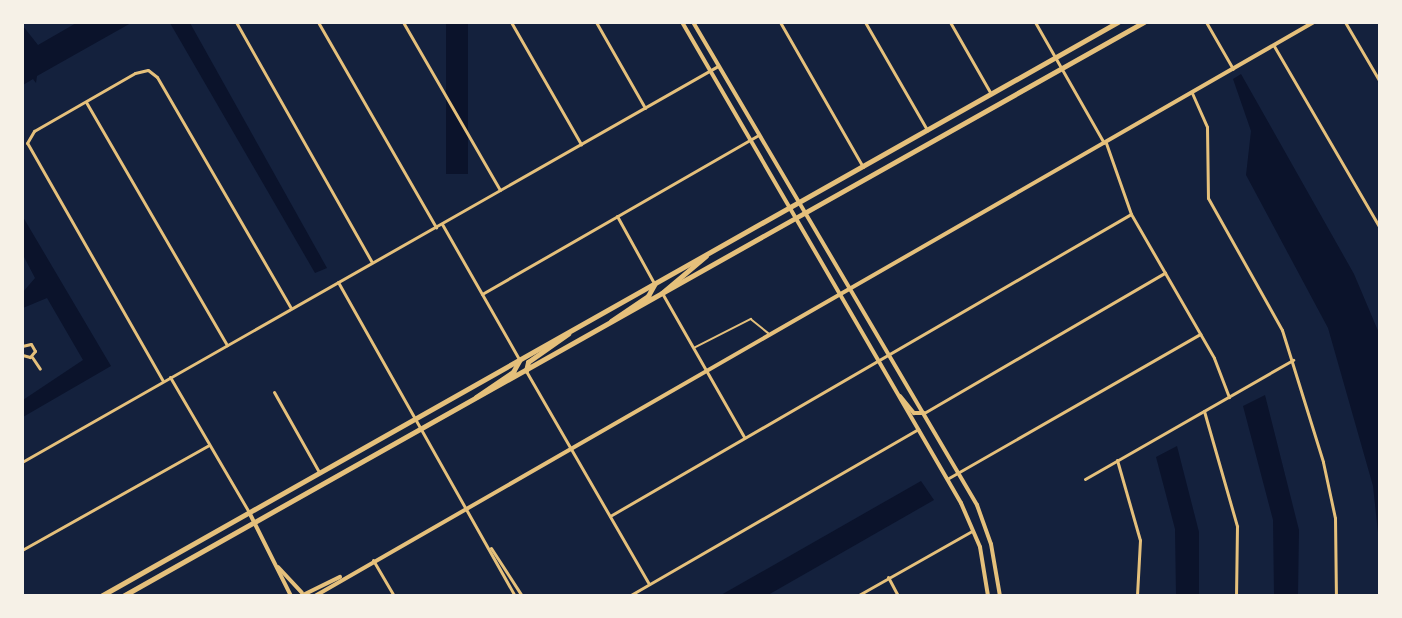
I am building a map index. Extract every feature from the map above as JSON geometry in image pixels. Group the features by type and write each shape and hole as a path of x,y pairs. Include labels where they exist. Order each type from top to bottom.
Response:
{"main road":[{"path":"101,596 1056,58 1109,25 1118,22"},
{"path":"123,596 1144,22"},
{"path":"662,293 708,254"},
{"path":"609,323 651,293 654,284"},
{"path":"526,370 528,362 570,332"},
{"path":"475,399 513,372 519,361"}],"street":[{"path":"236,22 372,262"},
{"path":"318,22 436,227"},
{"path":"403,22 500,190"},
{"path":"511,22 581,144"},
{"path":"596,22 645,108"},
{"path":"682,22 947,479 974,531 988,596"},
{"path":"693,22 958,473 988,534 1000,596"},
{"path":"780,22 863,167"},
{"path":"865,22 927,130"},
{"path":"950,22 991,94"},
{"path":"1035,22 1105,143 1131,214 1200,334 1229,397"},
{"path":"1206,22 1233,69"},
{"path":"315,596 373,560 705,368 850,289 1314,22"},
{"path":"1345,22 1380,82"},
{"path":"1274,46 1380,228"},
{"path":"22,462 718,66"},
{"path":"163,381 27,145 31,133 138,71 154,72 291,308"},
{"path":"1192,93 1208,134 1208,198 1279,323 1293,360 1331,496 1336,596"},
{"path":"86,102 227,345"},
{"path":"482,294 759,135"},
{"path":"610,516 1131,214"},
{"path":"617,216 654,284"},
{"path":"441,224 519,361"},
{"path":"899,396 914,413 924,413 1165,273"},
{"path":"338,282 491,548 522,596"},
{"path":"662,293 744,437"},
{"path":"947,479 1200,334"},
{"path":"23,343 34,347 32,357 40,369"},
{"path":"22,355 32,357"},
{"path":"1085,479 1293,360"},
{"path":"526,370 649,584"},
{"path":"170,377 249,512 293,596 304,594 344,577"},
{"path":"274,392 319,472"},
{"path":"1204,411 1237,526 1236,596"},
{"path":"629,596 918,429"},
{"path":"22,550 209,445"},
{"path":"1116,460 1141,550 1137,596"},
{"path":"856,596 974,531"},
{"path":"491,548 515,596"},
{"path":"373,560 394,596"},
{"path":"277,566 304,594"},
{"path":"888,577 898,596"}],"lane":[{"path":"693,348 751,320 768,333"}],"water":[{"path":"78,22 131,23 37,76 36,83 33,79 23,85 23,26 38,45"},
{"path":"170,23 190,23 327,268 315,273"},
{"path":"446,23 468,23 468,174 446,174"},
{"path":"1241,74 1354,274 1379,333 1379,542 1373,486 1328,328 1246,175 1251,131 1233,79"},
{"path":"23,217 111,366 23,417 23,400 83,360 47,298 23,308 23,292 35,278 23,255"},
{"path":"1265,395 1299,530 1298,595 1274,595 1273,520 1243,406"},
{"path":"1177,446 1199,532 1199,595 1176,595 1175,529 1156,457"},
{"path":"921,481 934,500 768,595 721,595"}]}
